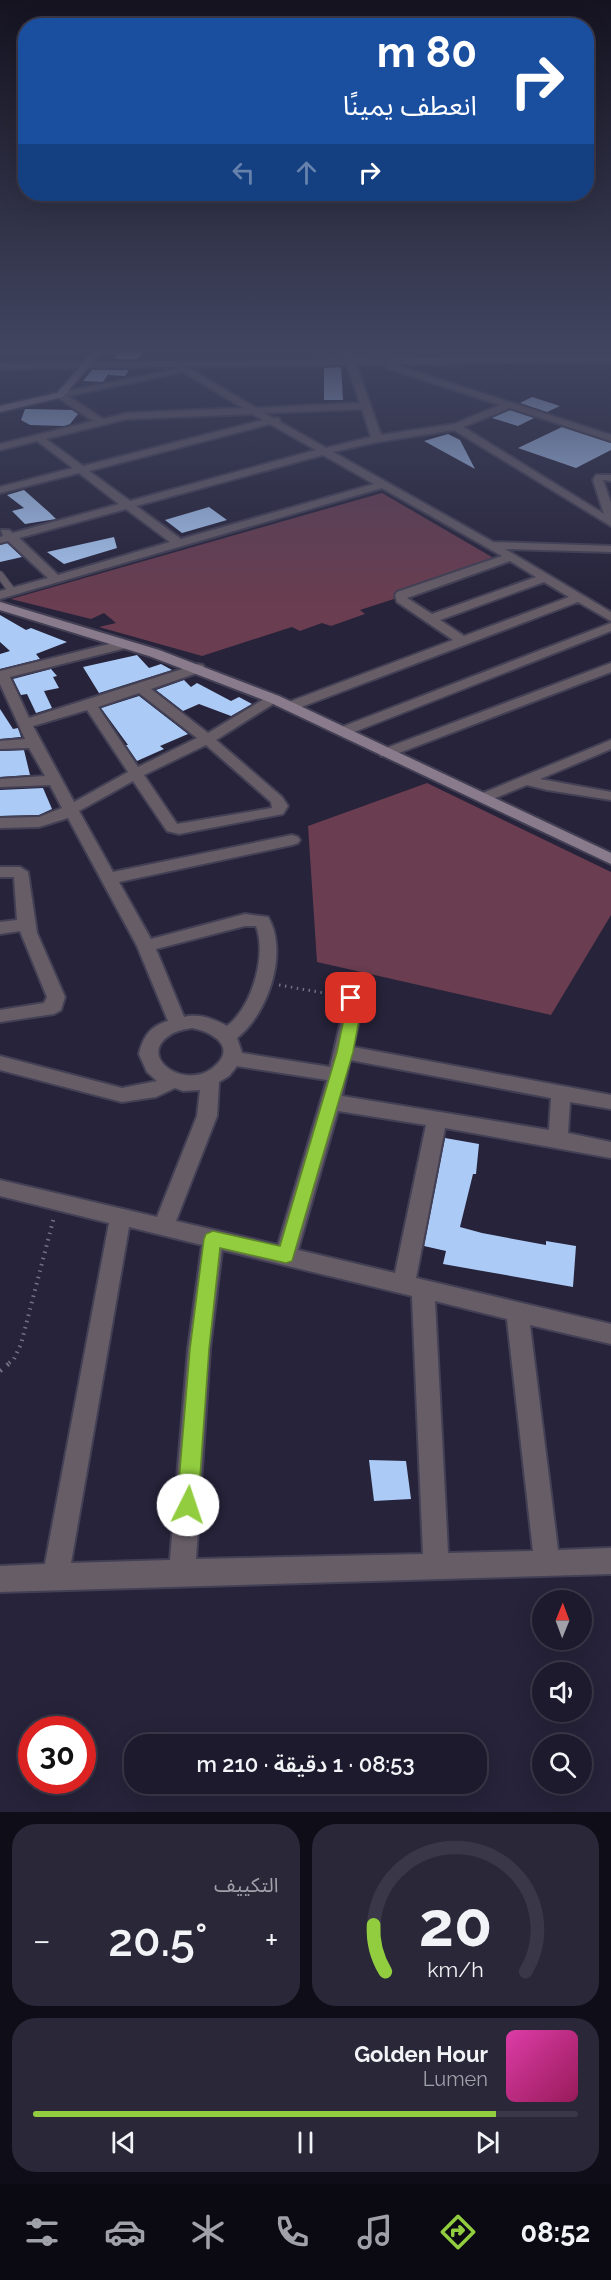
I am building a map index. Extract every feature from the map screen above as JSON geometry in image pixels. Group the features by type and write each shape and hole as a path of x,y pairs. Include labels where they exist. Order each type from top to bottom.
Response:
{"main road":[{"path":"0,606 198,668 291,706 611,859"}],"street":[{"path":"0,447 45,437"},
{"path":"0,490 211,437"},
{"path":"299,437 611,617"},
{"path":"5,539 325,451 393,437"},
{"path":"472,437 609,520"},
{"path":"39,438 178,543"},
{"path":"609,520 598,480 600,477 611,478"},
{"path":"0,595 382,485"},
{"path":"0,528 5,539 55,578"},
{"path":"490,545 611,549"},
{"path":"465,642 401,599 401,595 511,557"},
{"path":"430,618 544,578"},
{"path":"291,706 578,598"},
{"path":"344,731 611,627"},
{"path":"125,644 1,674 34,743 146,946 178,1023"},
{"path":"386,753 611,667"},
{"path":"25,724 90,705 198,668"},
{"path":"90,705 172,828 179,829 278,811 280,806 277,800 207,739 142,688"},
{"path":"0,823 39,822 58,817 137,773 207,739 274,699"},
{"path":"0,745 34,743"},
{"path":"483,798 611,744"},
{"path":"0,783 55,780"},
{"path":"528,780 547,786 611,796"},
{"path":"107,879 292,840"},
{"path":"0,872 20,872 26,925 35,952 56,997 55,1005 48,1010 0,1016"},
{"path":"146,946 245,920 262,921 266,929 268,948 264,982 241,1024 227,1036"},
{"path":"0,928 26,925"},
{"path":"286,1255 345,1052 354,1004 351,998"},
{"path":"178,1023 206,1023 218,1028 227,1036 232,1050 231,1058 219,1073 210,1078 185,1083 173,1081 154,1070 149,1061 148,1052 157,1034 178,1023"},
{"path":"345,1052 611,1102"},
{"path":"231,1058 338,1075"},
{"path":"0,1063 122,1095 156,1090 173,1081"},
{"path":"164,1228 207,1116 210,1078"},
{"path":"558,1139 561,1094"},
{"path":"331,1102 558,1139 611,1150"},
{"path":"436,1567 414,1285 437,1120"},
{"path":"0,1188 414,1285 611,1334"},
{"path":"56,1576 120,1217"},
{"path":"182,1573 199,1349 213,1239"},
{"path":"517,1311 547,1564"},
{"path":"0,1579 611,1561"}],"lane":[{"path":"0,575 12,591"}],"path":[{"path":"264,982 351,998"},
{"path":"0,1371 14,1359 21,1344 57,1202"}],"shaded area":[{"path":"382,493 497,560 396,592 400,597 360,610 365,614 331,626 322,623 300,631 292,627 202,656 99,627 116,623 104,613 91,619 11,599"},
{"path":"427,783 611,872 611,915 551,1015 317,962 308,826"}],"building":[{"path":"439,437 453,437 460,440 475,469 424,441"},
{"path":"542,437 591,437 611,443 611,450 576,468 518,448"},
{"path":"24,490 56,519 25,524 12,511 24,508 7,495"},
{"path":"209,507 227,520 182,533 165,520"},
{"path":"114,537 117,548 64,564 47,552"},
{"path":"7,543 22,557 0,562 0,545"},
{"path":"0,615 26,630 31,628 67,642 36,654 40,659 0,669 0,654 10,651 0,642"},
{"path":"137,655 149,668 161,664 172,670 99,693 83,667"},
{"path":"51,669 57,676 53,677 59,688 44,691 52,708 36,713 27,694 21,695 13,679"},
{"path":"184,680 191,687 197,683 231,701 239,697 252,704 231,716 199,704 183,711 156,690"},
{"path":"139,696 188,734 160,746 164,749 137,761 101,708"},
{"path":"0,709 13,729 18,728 21,737 0,739"},
{"path":"24,750 30,775 0,777 0,751"},
{"path":"43,788 52,809 39,815 0,816 0,790"},
{"path":"445,1138 479,1144 476,1174 473,1174 460,1227 546,1245 546,1241 576,1246 573,1287 443,1264 446,1251 424,1246"},
{"path":"369,1460 406,1461 411,1499 374,1501"}],"route":[{"path":"188,1505 199,1349 213,1239 286,1255 345,1052 354,1004 351,998"}]}
